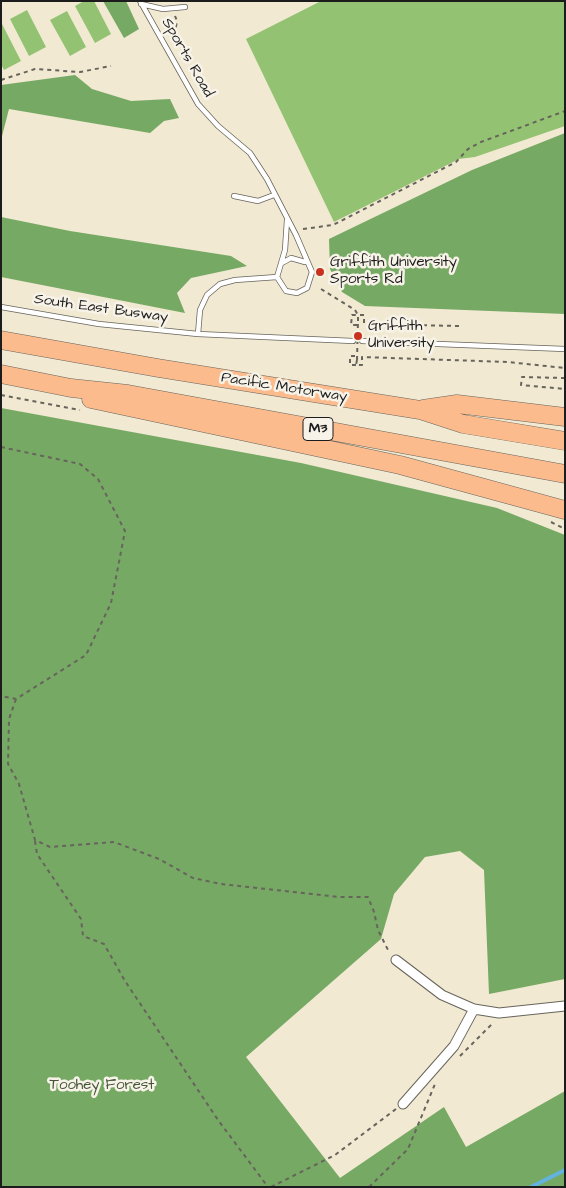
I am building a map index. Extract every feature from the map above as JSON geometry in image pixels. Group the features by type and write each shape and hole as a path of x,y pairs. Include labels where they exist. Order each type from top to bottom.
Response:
{"highway":[{"name":"Pacific Motorway","path":"1,340 158,368 420,410 463,424 565,441"},
{"name":"M3","path":"1,374 71,388 128,394 565,474"},
{"path":"71,388 93,401 400,465 565,510"},
{"path":"420,410 457,404 565,417"}],"street":[{"path":"396,960 442,995 474,1009 499,1013 565,1006"},
{"path":"403,1104 454,1046 474,1009"}],"lane":[{"path":"141,2 163,9 185,6"},
{"name":"Sports Road","path":"141,2 198,104 218,126 250,153 267,179 310,267 312,278 302,291 291,293 278,283 277,277"},
{"path":"234,196 258,201 274,195"},
{"path":"198,334 200,310 207,295 220,284 235,280 277,277 282,263 287,220"},
{"path":"282,263 297,258 306,262"},
{"name":"South East Busway","path":"1,307 99,324 198,334 353,341"},
{"path":"362,341 565,349"}],"path":[{"path":"173,43 177,21"},
{"path":"1,80 35,69 80,72 111,66"},
{"path":"303,229 333,225 456,162 468,149 481,142 565,111"},
{"path":"321,289 355,310 358,315 356,365"},
{"path":"357,325 352,325 352,315 364,315 364,324 459,326"},
{"path":"357,356 350,356 350,365 362,365 362,357 508,362 565,368"},
{"path":"565,378 522,377 521,385 565,389"},
{"path":"1,447 80,464 98,479 126,531 111,603 86,655 16,699 9,719 8,764 19,784 35,840 37,854 81,919 83,936 104,944 125,981 218,1120 270,1187 335,1155 403,1104"},
{"path":"1,696 16,699"},
{"path":"35,840 50,847 114,842 159,859 193,878 221,884 339,897 368,897 378,930 386,947 396,960"},
{"path":"456,1059 494,1021 499,1013"},
{"path":"369,1187 408,1148 436,1081"}],"green space":[{"path":"84,1 94,1 111,34 95,43 75,6"},
{"path":"103,1 126,1 139,29 124,38"},
{"path":"321,1 565,1 565,126 475,157 459,159 334,222 246,39"},
{"path":"27,10 46,47 29,56 10,19"},
{"path":"67,11 86,47 70,56 50,20"},
{"path":"2,24 21,61 4,70 1,64"},
{"path":"75,75 92,89 131,101 170,99 179,118 164,121 150,133 9,109 1,140 1,85"},
{"path":"565,133 565,314 365,306 342,292 330,269 329,239 472,170"},
{"path":"1,217 70,231 231,256 247,266 191,278 177,293 185,313 1,277"},
{"name":"Toohey Forest","path":"1,408 301,463 497,508 565,535 565,979 489,994 484,870 460,851 425,857 394,894 381,939 246,1057 340,1178 444,1107 466,1147 565,1091 565,1187 1,1187"}],"waterway":[{"path":"531,1187 565,1170"}],"place":[{"name":"Griffith University Sports Rd","path":"320,272"},
{"name":"Griffith University","path":"358,336"}]}
